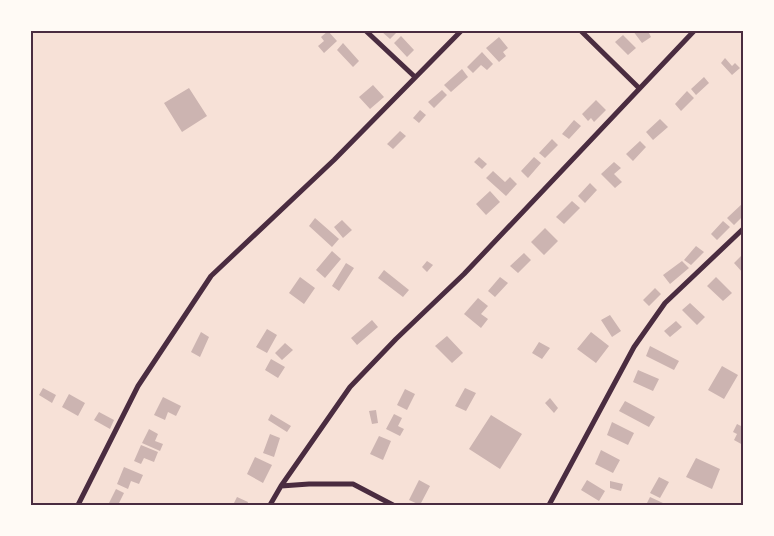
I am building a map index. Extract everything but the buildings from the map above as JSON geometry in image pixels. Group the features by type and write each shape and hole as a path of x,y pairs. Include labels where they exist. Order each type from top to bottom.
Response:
{"street":[{"path":"366,31 415,76"},
{"path":"78,505 138,386 211,276 334,160 461,31"},
{"path":"581,31 638,88"},
{"path":"270,505 280,486 350,387 396,339 464,274 694,31"},
{"path":"549,505 634,347 665,303 743,229"},
{"path":"280,486 353,484 392,505"}]}
